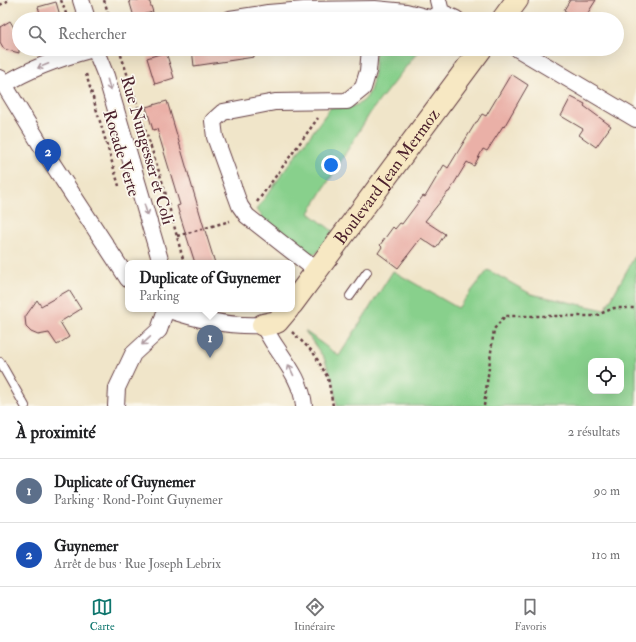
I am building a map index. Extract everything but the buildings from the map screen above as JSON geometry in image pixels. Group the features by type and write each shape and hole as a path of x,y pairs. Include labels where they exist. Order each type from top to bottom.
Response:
{"street":[{"path":"81,0 85,12"},
{"path":"509,12 518,0"},
{"path":"280,12 304,10 339,12"},
{"path":"73,56 2,82 50,160 125,274"},
{"name":"Rue Nungesser et Coli","path":"93,56 105,72 160,260"},
{"path":"317,271 247,216 240,206 215,137 213,121 223,112 275,102 347,101 363,88 368,71 369,56"},
{"name":"Boulevard Jean Mermoz","path":"295,297 317,271 476,56"},
{"path":"530,56 636,119"},
{"path":"116,406 117,388 133,354 159,330 165,312"},
{"path":"175,312 218,324 242,326 281,314 275,346 289,364 303,395 304,406"}],"lane":[{"path":"350,296 367,272"},
{"path":"0,362 25,406"}],"path":[{"path":"0,5 9,0"},
{"path":"61,0 65,12"},
{"path":"104,0 108,12"},
{"name":"Rocade Verte","path":"90,56 120,188"},
{"name":"Rocade Verte","path":"121,56 163,184 183,260"},
{"path":"177,236 247,216 330,102"},
{"path":"484,406 494,329 505,316 595,316 614,308 636,308"},
{"path":"281,314 313,352 328,378 334,406"}],"green space":[{"path":"375,56 414,56 372,110 309,213 334,232 317,253 309,254 260,219 262,215 256,210 331,107 357,105 364,100 369,93 374,73"},
{"path":"636,254 636,406 337,406 334,383 324,358 305,331 339,356 393,271 458,308 488,270 531,294 605,310"}],"place":[{"name":"Guynemer","path":"48,172"},
{"name":"Duplicate of Guynemer","path":"210,358"}]}
